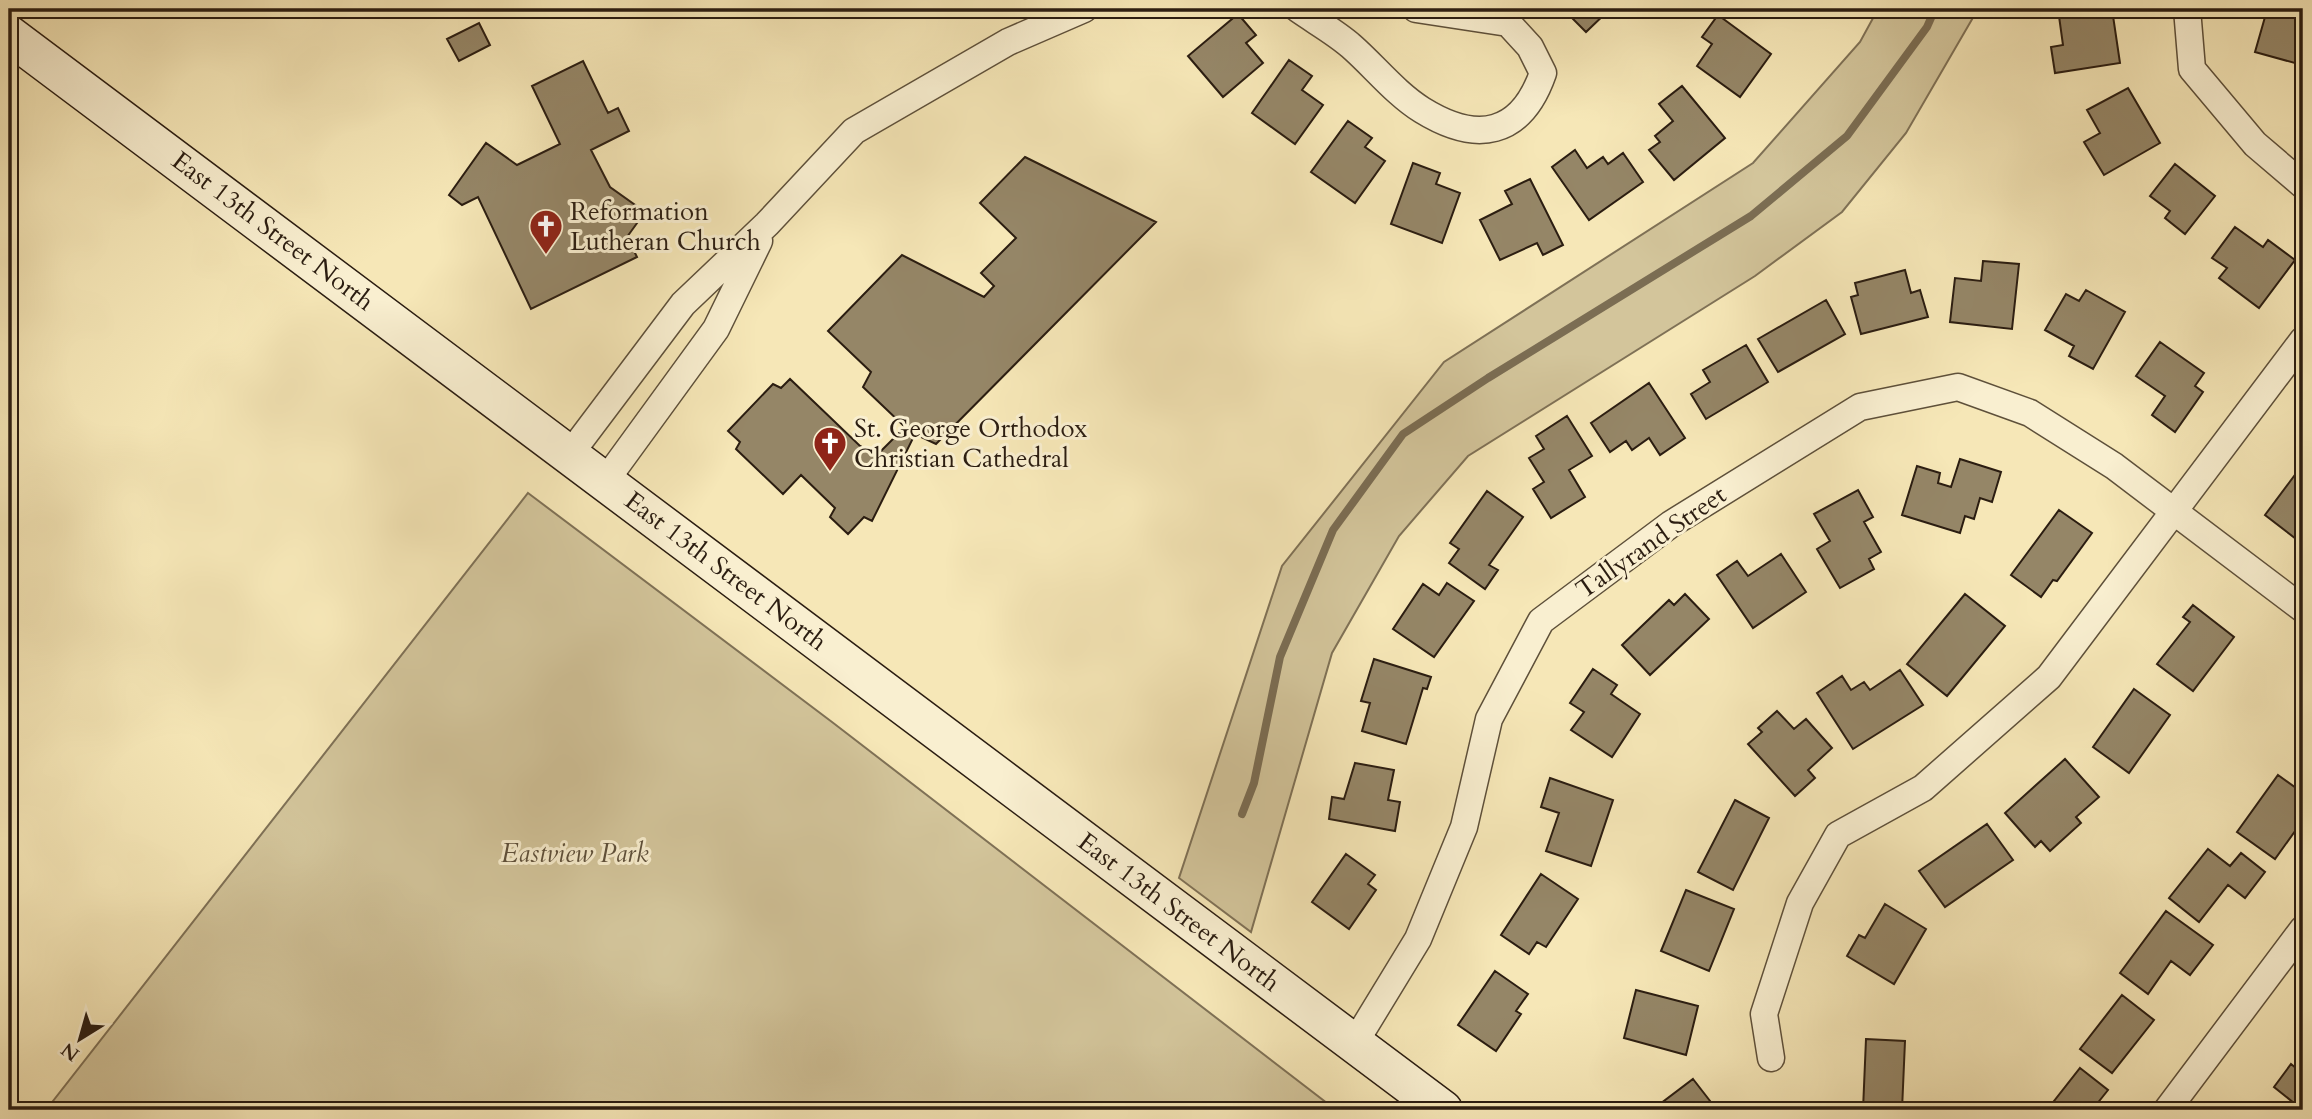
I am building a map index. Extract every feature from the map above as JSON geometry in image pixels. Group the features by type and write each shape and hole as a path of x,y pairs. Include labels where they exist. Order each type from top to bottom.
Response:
{"main road":[{"name":"East 13th Street North","path":"9,35 1443,1110"}],"street":[{"path":"570,454 683,304 767,224 854,131 1008,42 1084,9"},
{"path":"1298,9 1348,43 1421,110 1457,128 1490,132 1520,116 1535,97 1543,72 1530,47 1508,23 1416,9"},
{"path":"2187,9 2192,69 2255,144 2303,185"},
{"path":"606,480 716,328 767,224"},
{"path":"1771,1058 1764,1014 1800,903 1838,835 1923,788 2049,677 2303,340"},
{"name":"Tallyrand Street","path":"1354,1044 1418,939 1464,827 1489,719 1541,621 1671,523 1860,407 1958,387 2030,413 2114,466 2303,609"},
{"path":"2167,1110 2303,929"}],"green space":[{"path":"1878,9 1978,9 1906,133 1842,212 1755,276 1468,456 1399,536 1332,653 1251,932 1179,878 1282,566 1444,362 1753,163 1860,42"},
{"name":"Eastview Park","path":"528,493 832,722 1336,1110 46,1110"}],"building":[{"path":"1610,9 1586,32 1565,11"},
{"path":"2058,9 2112,9 2120,63 2055,73 2051,47 2063,45"},
{"path":"2262,9 2303,9 2302,65 2255,52 2267,10"},
{"path":"1238,14 1256,35 1246,43 1263,63 1223,97 1188,56"},
{"path":"1718,15 1771,54 1740,97 1697,66 1712,44 1702,37"},
{"path":"479,23 490,45 459,61 447,39"},
{"path":"1289,60 1312,76 1302,90 1323,105 1295,144 1252,113"},
{"path":"583,61 608,113 618,108 629,131 591,150 610,187 645,212 627,237 637,257 531,309 478,197 462,205 449,195 486,143 517,165 560,144 532,86"},
{"path":"1682,86 1725,138 1674,180 1649,150 1660,142 1655,136 1673,121 1659,104"},
{"path":"2128,88 2160,143 2104,175 2084,142 2100,133 2087,110"},
{"path":"1348,121 1372,138 1365,147 1385,161 1355,203 1311,172"},
{"path":"1575,150 1587,168 1603,157 1608,164 1623,153 1643,182 1589,220 1552,167"},
{"path":"1025,157 1156,222 936,444 915,434 872,521 864,517 848,534 830,517 835,508 801,475 783,494 736,449 740,442 728,431 773,384 781,388 790,379 860,446 877,455 905,427 863,387 871,372 828,331 902,255 984,297 994,286 981,273 1016,238 980,203"},
{"path":"1413,163 1440,173 1436,184 1460,193 1442,243 1391,224"},
{"path":"2175,164 2215,196 2185,234 2165,218 2170,211 2150,196"},
{"path":"1530,179 1563,245 1543,255 1537,243 1500,260 1480,220 1512,204 1505,191"},
{"path":"2235,227 2263,247 2268,240 2295,260 2259,308 2219,278 2227,268 2212,258"},
{"path":"1983,261 2019,264 2012,329 1950,322 1955,278 1981,281"},
{"path":"1905,270 1911,293 1920,290 1928,317 1861,334 1851,297 1858,295 1855,283"},
{"path":"2086,290 2125,312 2093,369 2069,356 2074,346 2045,330 2066,294 2079,301"},
{"path":"1826,300 1845,334 1778,372 1758,339"},
{"path":"2160,342 2204,373 2195,386 2203,392 2175,432 2152,415 2165,396 2136,376"},
{"path":"1746,345 1768,382 1706,419 1691,394 1710,382 1703,370"},
{"path":"1649,383 1685,438 1660,455 1649,438 1632,450 1626,441 1610,452 1591,423"},
{"path":"1567,416 1592,456 1569,470 1585,497 1551,518 1533,489 1544,482 1529,458 1544,449 1536,436"},
{"path":"1960,459 2001,472 1992,502 1980,498 1974,519 1965,516 1960,533 1902,515 1917,466 1940,473 1938,483 1951,487"},
{"path":"2303,464 2303,538 2300,542 2265,515"},
{"path":"1858,490 1873,517 1864,522 1881,552 1869,559 1874,569 1840,588 1817,549 1830,541 1814,514"},
{"path":"1487,491 1523,517 1489,565 1498,570 1485,589 1449,563 1459,549 1450,543"},
{"path":"2059,510 2092,533 2057,581 2053,580 2041,597 2011,575"},
{"path":"1781,554 1806,592 1753,628 1717,575 1737,561 1748,576"},
{"path":"1447,583 1474,601 1434,657 1393,629 1423,584 1439,595"},
{"path":"1685,594 1709,619 1650,675 1622,645 1669,600 1674,605"},
{"path":"1965,594 2005,626 1947,696 1907,664"},
{"path":"2193,605 2234,637 2193,691 2157,664 2190,622 2183,617"},
{"path":"1374,659 1431,677 1427,689 1423,688 1406,744 1362,731 1370,703 1361,701"},
{"path":"1593,669 1617,685 1611,694 1640,714 1612,757 1571,730 1584,712 1570,703"},
{"path":"1900,670 1923,705 1853,749 1817,693 1842,676 1851,690 1864,682 1870,690"},
{"path":"2134,689 2170,715 2129,773 2093,747"},
{"path":"1777,711 1794,729 1806,719 1832,748 1808,770 1815,778 1795,796 1748,744 1762,732 1758,728"},
{"path":"2065,759 2099,797 2076,817 2081,823 2050,851 2041,841 2035,847 2005,813"},
{"path":"1355,763 1394,770 1388,800 1400,802 1395,831 1329,819 1332,797 1344,799"},
{"path":"2278,775 2303,793 2303,820 2275,859 2237,832"},
{"path":"1550,778 1613,800 1591,866 1546,851 1559,813 1541,807"},
{"path":"1735,800 1769,818 1733,890 1698,872"},
{"path":"1987,824 2013,860 1945,907 1919,871"},
{"path":"2208,849 2230,866 2241,853 2265,872 2245,898 2228,885 2199,922 2169,898"},
{"path":"1346,854 1375,875 1368,884 1376,890 1349,929 1312,902"},
{"path":"1541,874 1578,899 1546,947 1537,942 1529,954 1501,935"},
{"path":"1686,890 1734,909 1709,971 1661,951"},
{"path":"1885,904 1926,929 1894,984 1847,956 1859,935 1865,938"},
{"path":"2166,911 2213,945 2190,975 2171,961 2148,994 2120,973"},
{"path":"1495,971 1528,994 1516,1011 1521,1014 1496,1051 1458,1025"},
{"path":"1636,990 1698,1006 1686,1055 1624,1038"},
{"path":"2122,995 2154,1020 2112,1073 2080,1049"},
{"path":"1866,1039 1905,1041 1902,1110 1863,1110"},
{"path":"2291,1064 2303,1074 2303,1102 2299,1107 2274,1087"},
{"path":"2080,1068 2108,1090 2092,1110 2047,1110"},
{"path":"1693,1079 1717,1110 1665,1110 1660,1104"}],"waterway":[{"path":"1242,814 1254,783 1280,657 1333,530 1403,434 1488,378 1751,216 1847,136 1927,27 1935,9"}],"place":[{"name":"Reformation Lutheran Church","path":"546,256"},
{"name":"St. George Orthodox Christian Cathedral","path":"830,473"}]}
